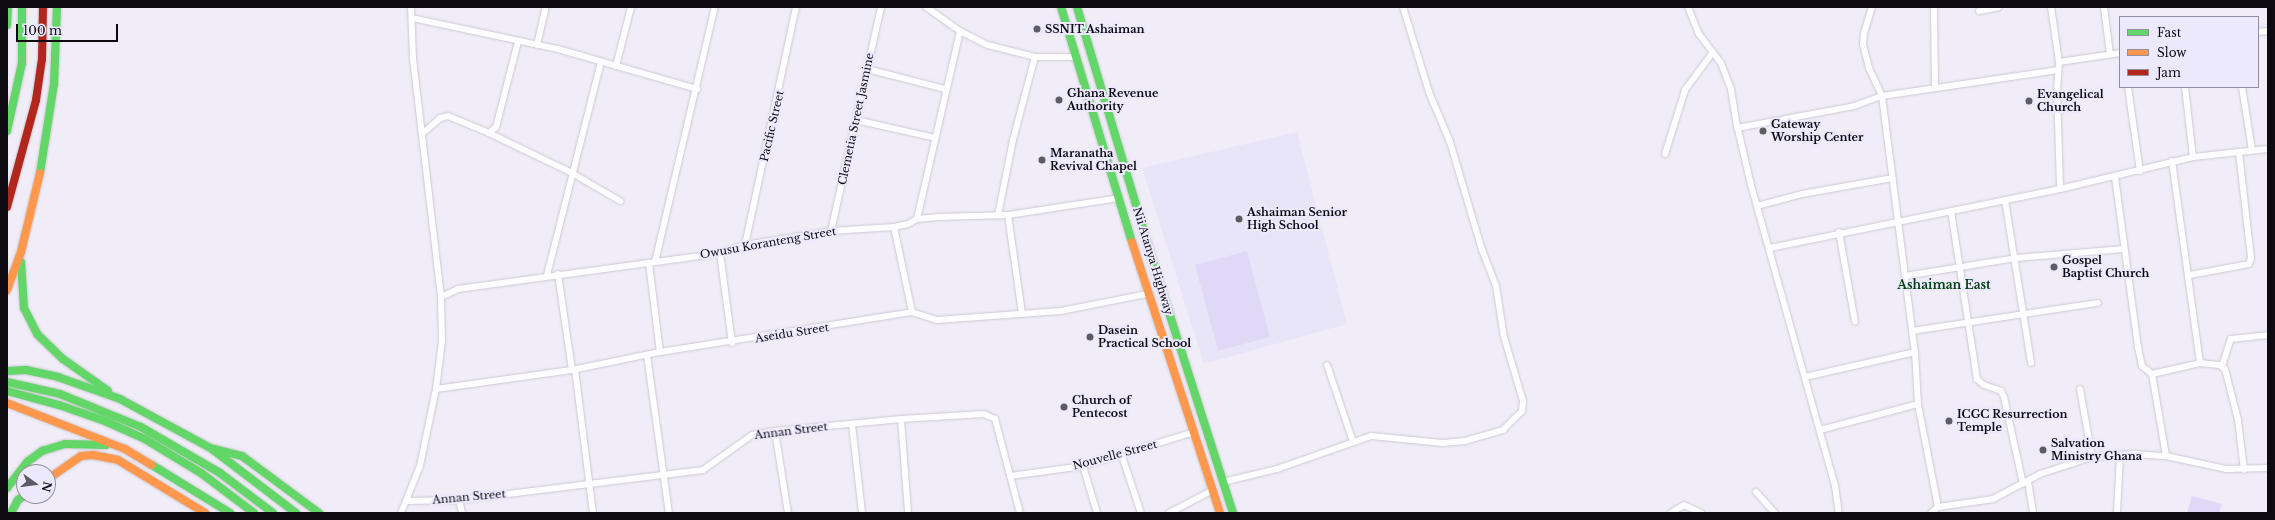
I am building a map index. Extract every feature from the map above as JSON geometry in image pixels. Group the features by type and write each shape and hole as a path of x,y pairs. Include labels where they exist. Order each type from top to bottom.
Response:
{"main road":[{"path":"7,25 8,7"},
{"path":"7,131 22,63 22,7"},
{"path":"7,207 36,100 42,59 43,7"},
{"path":"7,290 21,252 40,171 54,84 57,7"},
{"path":"1061,7 1124,212 1147,294 1220,513"},
{"name":"Nii Atanya Highway","path":"1077,7 1138,209 1233,513"},
{"path":"1124,212 1138,209"},
{"path":"21,252 20,284 24,308 36,334 63,360 120,399 212,449 296,513"},
{"path":"7,371 26,370 58,377 120,399"},
{"path":"7,382 60,394 116,415 176,445 220,473 273,513"},
{"path":"7,391 59,405 105,421 145,439 201,473 254,513"},
{"path":"7,403 125,449 230,513"},
{"path":"7,488 27,462 42,451 81,442 125,449"},
{"path":"212,449 242,456 319,513"},
{"path":"56,473 81,456 93,454 118,460 160,484 205,513"},
{"path":"11,513 16,504"}],"street":[{"path":"401,513 420,466 436,389 442,341 441,297 423,133 413,58 412,18 410,7"},
{"path":"537,45 546,7"},
{"path":"616,66 630,7"},
{"path":"660,352 652,263 697,90 715,7"},
{"name":"Pacific Street","path":"745,245 796,7"},
{"name":"Clemetia Street Jasmine","path":"832,231 881,7"},
{"path":"926,7 960,31 988,45 1035,57 1076,57"},
{"path":"1223,482 1277,469 1352,442 1376,436 1443,443 1465,441 1503,430 1522,411 1523,401 1504,337 1496,286 1482,250 1450,142 1428,92 1403,7"},
{"path":"1688,7 1699,34 1721,63 1731,89 1737,128 1757,206 1770,248 1835,486 1839,513"},
{"path":"1872,7 1864,33 1864,44 1869,68 1882,96 1915,352 1918,404 1938,508"},
{"path":"1934,7 1935,88"},
{"path":"1979,11 1999,7"},
{"path":"2051,7 2059,62 2060,190"},
{"path":"2104,7 2110,54"},
{"path":"412,18 537,45 697,90"},
{"path":"917,219 945,89 960,31"},
{"path":"489,133 498,120 518,42"},
{"path":"1666,154 1685,90 1712,52"},
{"path":"2059,62 2119,53"},
{"path":"998,215 1013,140 1035,57"},
{"path":"547,275 601,62"},
{"path":"867,69 945,89"},
{"path":"1737,128 1854,106 1882,96 2058,70"},
{"path":"2128,88 2140,171"},
{"path":"2185,88 2193,157"},
{"path":"2242,88 2252,150"},
{"path":"423,133 440,118 448,116 489,133 572,173 620,201"},
{"path":"856,120 935,138"},
{"path":"1770,248 1839,232 1899,222 2060,190 2140,171 2172,161 2193,157 2268,149"},
{"path":"2190,275 2249,264 2251,258 2239,152"},
{"path":"2172,161 2190,275 2200,363"},
{"path":"2115,177 2138,347 2142,366 2152,374 2166,456"},
{"path":"1757,206 1802,194 1893,178"},
{"name":"Owusu Koranteng Street","path":"441,297 458,289 547,275 652,263 720,253 745,245 832,231 894,226 908,224 917,219 964,215 1008,214 1119,198"},
{"path":"2005,200 2016,258 2031,362"},
{"path":"1951,211 1977,378 1984,385 2001,391 2004,396 2033,513"},
{"path":"1008,214 1022,314"},
{"path":"894,226 912,312"},
{"path":"1839,232 1855,322"},
{"path":"1905,276 1959,266 2016,258 2124,249"},
{"path":"720,253 732,342"},
{"path":"558,274 593,513"},
{"name":"Aseidu Street","path":"436,389 573,370 660,352 732,342 912,312 937,320 1022,314 1061,311 1147,294"},
{"path":"1912,331 1968,321 2098,303"},
{"path":"2244,470 2238,420 2229,378 2222,366 2231,339 2268,335"},
{"path":"1805,377 1915,352"},
{"path":"647,355 669,513"},
{"path":"2152,374 2200,363 2222,366"},
{"path":"1327,365 1352,442"},
{"path":"2080,389 2092,457"},
{"path":"1820,430 1918,404"},
{"name":"Annan Street","path":"406,501 459,500 589,483 664,476 702,470 752,435 775,431 901,419 984,414 992,416 1020,513"},
{"path":"901,419 908,513"},
{"path":"852,424 862,513"},
{"path":"775,431 788,513"},
{"name":"Nouvelle Street","path":"1010,476 1083,466 1122,456 1194,432"},
{"path":"1931,513 1938,508 1993,499 2053,469 2092,457 2120,455 2166,456 2244,470 2268,468"},
{"path":"2118,513 2120,455"},
{"path":"1122,456 1141,513"},
{"path":"1083,466 1097,513"},
{"path":"1169,513 1213,490"},
{"path":"1756,492 1775,513"},
{"path":"459,500 462,513"},
{"path":"1672,513 1684,505 1702,513"}],"shaded area":[{"name":"Ashaiman Senior High School","path":"1297,132 1347,324 1204,364 1142,168"},
{"path":"1247,251 1270,337 1218,351 1195,265"},
{"path":"2192,496 2222,504 2219,513 2187,513"}],"traffic: fast":[{"path":"7,25 8,7"},
{"path":"7,131 22,63 22,7"},
{"path":"40,173 54,84 57,7"},
{"path":"1061,7 1132,242"},
{"path":"1077,7 1158,278 1233,513"},
{"path":"21,262 24,308 37,334 63,359 108,391"},
{"path":"7,371 26,370 58,377 120,399 212,449 296,513"},
{"path":"7,382 60,394 141,427 220,473 273,513"},
{"path":"7,391 59,405 105,421 145,439 201,473 254,513"},
{"path":"7,488 27,462 42,451 65,444 106,445"},
{"path":"214,449 242,456 319,513"},
{"path":"152,465 230,513"},
{"path":"11,513 16,504"}],"traffic: slow":[{"path":"7,290 21,252 40,173"},
{"path":"1132,242 1220,513"},
{"path":"7,403 125,449 152,465"},
{"path":"56,473 81,456 93,455 118,460 205,513"}],"traffic: jam":[{"path":"7,207 36,100 42,59 43,7"}],"place":[{"name":"SSNIT Ashaiman","path":"1037,29"},
{"name":"Ghana Revenue Authority","path":"1059,100"},
{"name":"Evangelical Church","path":"2029,101"},
{"name":"Gateway Worship Center","path":"1763,131"},
{"name":"Maranatha Revival Chapel","path":"1042,160"},
{"name":"Ashaiman Senior High School","path":"1239,219"},
{"name":"Gospel Baptist Church","path":"2054,267"},
{"name":"Dasein Practical School","path":"1090,337"},
{"name":"Church of Pentecost","path":"1064,407"},
{"name":"ICGC Resurrection Temple","path":"1949,421"},
{"name":"Salvation Ministry Ghana","path":"2043,450"}],"district":[{"name":"Ashaiman East","path":"1944,285"}]}
